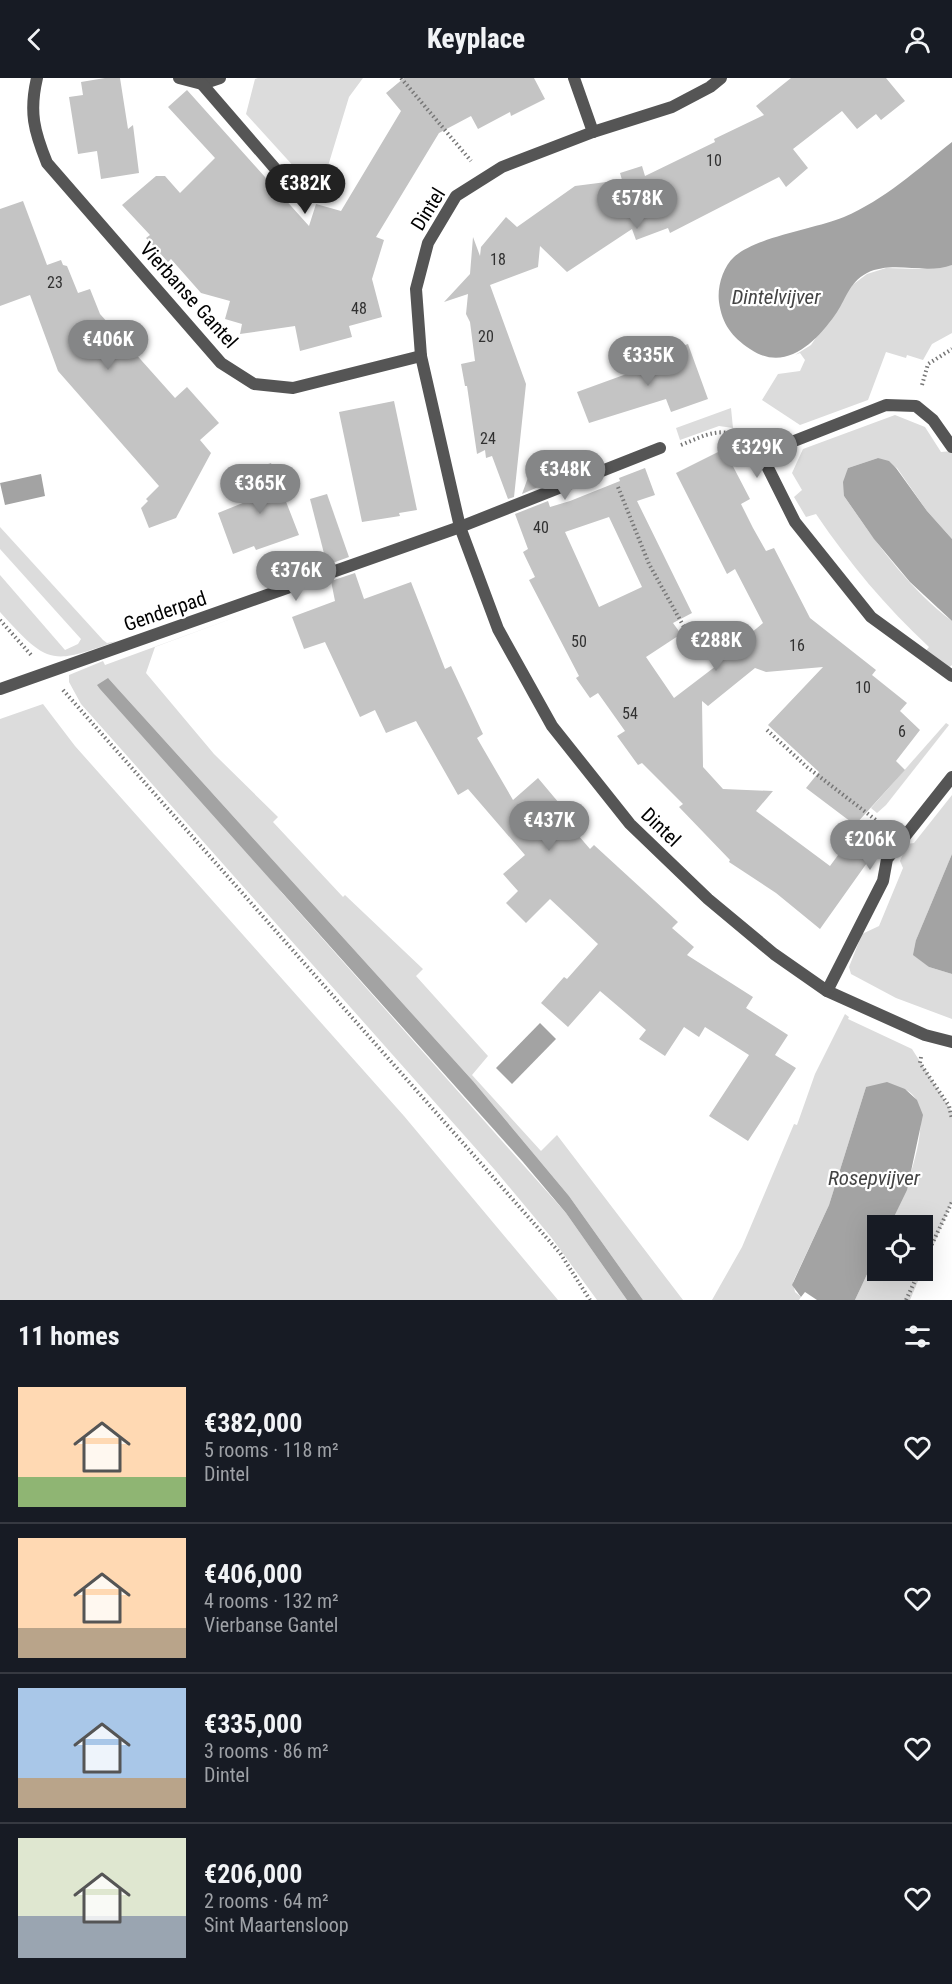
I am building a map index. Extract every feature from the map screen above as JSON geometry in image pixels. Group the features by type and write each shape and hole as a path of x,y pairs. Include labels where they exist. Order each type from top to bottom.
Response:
{"street":[{"name":"Vierbanse Gantel","path":"37,78 32,98 34,130 47,163 221,363 254,384 293,388 421,356"},
{"path":"179,78 202,84 220,78"},
{"path":"574,78 593,132"},
{"name":"Dintel","path":"721,78 710,87 672,107 593,132 502,167 456,196 428,243 416,289 421,356 460,527 498,629 552,726 630,824 673,866 774,954 827,991 925,1035 952,1042"},
{"path":"202,84 304,202"},
{"path":"952,447 933,420 916,405 886,405 761,454 795,522 872,616 952,676"},
{"path":"460,527 660,448"},
{"name":"Genderpad","path":"0,689 460,527"},
{"path":"827,991 883,881 887,859 952,777"}],"path":[{"path":"401,78 486,178"},
{"path":"916,405 928,364 952,350"},
{"path":"660,448 672,448 716,432 733,432 749,441 761,454"},
{"path":"612,467 648,564 684,627"},
{"path":"0,620 560,1252 590,1300"},
{"path":"767,730 807,767 902,840"},
{"path":"925,1035 920,1062 950,1106 952,1119"},
{"path":"933,1242 952,1202"},
{"path":"906,1300 915,1281"}],"shaded area":[{"path":"363,78 349,97 318,199 316,191 246,114 255,79"},
{"path":"952,265 952,333 932,344 923,360 886,352 868,400 800,425 762,400 778,374 800,371 805,360 800,353 795,355 811,345 851,286 867,274 886,268 919,269"},
{"path":"731,408 733,428 719,426 680,440 676,428"},
{"path":"895,415 925,427 941,452 952,451 952,539 927,511 897,468 878,458 848,468 844,496 880,547 907,579 952,621 952,665 946,670 924,653 929,647 869,584 816,514 806,517 794,497 802,490 792,473 803,449"},
{"path":"0,527 103,640 107,643 117,641 78,654 64,656 41,651 29,642 0,612 0,575 65,650 78,644 81,639 0,549"},
{"path":"277,602 155,647 146,673 214,754 278,817 273,822 343,897 345,895 423,969 416,976 488,1056 472,1075 541,1151 557,1135 683,1300 643,1300 569,1196 473,1081 108,678 282,893 566,1213 627,1300 597,1300 551,1237 495,1170 81,704 69,682 69,675 103,661 105,665"},
{"path":"43,704 75,746 404,1116 558,1300 0,1300 0,719"},
{"path":"946,723 949,725 886,805 877,813 871,808"},
{"path":"952,795 952,854 916,940 929,967 952,974 952,1019 896,998 851,974 849,967 862,934 879,926 903,868 900,861 907,844 914,843"},
{"path":"845,1014 849,1017 848,1019 912,1049 952,1112 952,1202 933,1246 933,1215 894,1215 910,1175 920,1131 920,1112 915,1097 895,1087 866,1087 829,1205 793,1282 795,1292 801,1297 799,1300 712,1300 742,1247 794,1124 797,1125 815,1074"},
{"path":"867,1274 867,1281 918,1281 910,1300 855,1300"}],"water":[{"name":"Dintelvijver","path":"952,142 952,265 931,269 899,267 877,269 867,273 851,287 835,315 818,336 798,352 787,356 775,358 763,356 733,335 720,310 719,296 724,272 734,257 756,244 832,221 859,210 900,183"},
{"path":"878,458 889,461 896,468 927,511 952,539 952,621 910,582 874,539 844,496 843,482 848,468"},
{"path":"41,474 45,496 5,505 0,483"},
{"path":"108,678 473,1081 569,1196 643,1300 627,1300 566,1213 523,1162 100,689 97,685"},
{"path":"952,854 952,974 929,967 913,955 916,940"},
{"path":"540,1023 556,1039 512,1084 496,1068"},
{"name":"Rosepvijver","path":"887,1082 905,1089 917,1100 923,1115 907,1190 895,1215 867,1215 867,1274 855,1300 817,1300 805,1292 801,1297 792,1285 829,1205 866,1087"}],"building":[{"path":"120,78 128,129 133,125 139,173 101,179 97,151 78,154 69,97 83,95 81,82"},
{"path":"404,78 534,78 545,99 511,116 510,112 478,129 471,116 439,133 376,237 384,240 372,279 382,317 349,326 352,337 300,351 295,326 240,334 242,324 225,319 230,301 201,293 171,259 168,262 146,238 150,235 122,205 156,176 165,176 180,193 215,158 168,107 187,90 309,226 316,204 341,211 401,111 386,93"},
{"path":"791,78 886,78 905,101 881,120 876,114 857,129 842,111 793,149 808,168 786,187 779,177 670,233 668,228 636,240 632,229 567,272 540,246 538,267 490,285 526,384 514,497 508,499 492,456 486,458 485,450 477,454 467,386 465,386 461,364 475,361 470,322 466,314 468,294 444,302 470,274 473,237 480,256 481,247 506,217 517,227 575,186 622,180 620,173 642,166 645,176 715,142 714,139 764,115 756,106"},
{"path":"23,201 47,265 61,260 63,265 67,266 78,293 90,289 100,314 175,398 187,387 219,423 200,440 211,453 176,518 149,528 141,508 148,501 146,499 159,486 58,371 30,295 0,306 0,209"},
{"path":"688,344 708,399 671,412 666,399 589,423 577,392 654,364 651,357"},
{"path":"394,401 417,510 399,513 400,516 362,522 339,412"},
{"path":"724,449 750,499 741,504 753,528 766,551 774,548 810,618 876,670 872,675 907,703 900,711 920,730 896,761 905,770 855,825 806,788 819,772 768,725 823,667 766,672 755,668 708,706 702,701 703,767 723,789 773,791 756,811 830,866 852,836 874,853 820,929 776,893 729,862 730,860 679,807 683,804 642,763 638,765 617,736 625,731 598,693 590,698 576,678 579,676 529,580 535,577 523,552 528,549 515,514 548,501 550,507 570,501 620,481 619,478 645,468 655,495 637,501 692,613 673,623 681,634 646,657 674,698 716,666 714,664 763,623 735,569 727,574 676,473","holes":["609,517 642,587 599,607 565,532"]},
{"path":"534,461 543,485 522,494"},
{"path":"271,463 299,535 256,550 254,546 233,554 218,513 255,498 246,472"},
{"path":"327,494 349,557 327,565 310,499"},
{"path":"355,573 364,599 411,582 445,669 451,666 483,734 477,738 513,800 538,778 559,803 554,807 590,849 594,845 678,922 672,928 694,947 687,955 753,997 746,1008 788,1035 775,1055 796,1068 748,1141 709,1116 749,1055 705,1027 699,1037 684,1027 665,1056 639,1039 646,1030 600,991 568,1027 541,1003 564,977 567,979 598,944 550,899 526,923 506,903 518,891 503,874 525,855 468,789 458,795 416,721 386,733 375,710 360,717 325,642 304,649 292,617 335,601 331,581"}]}
